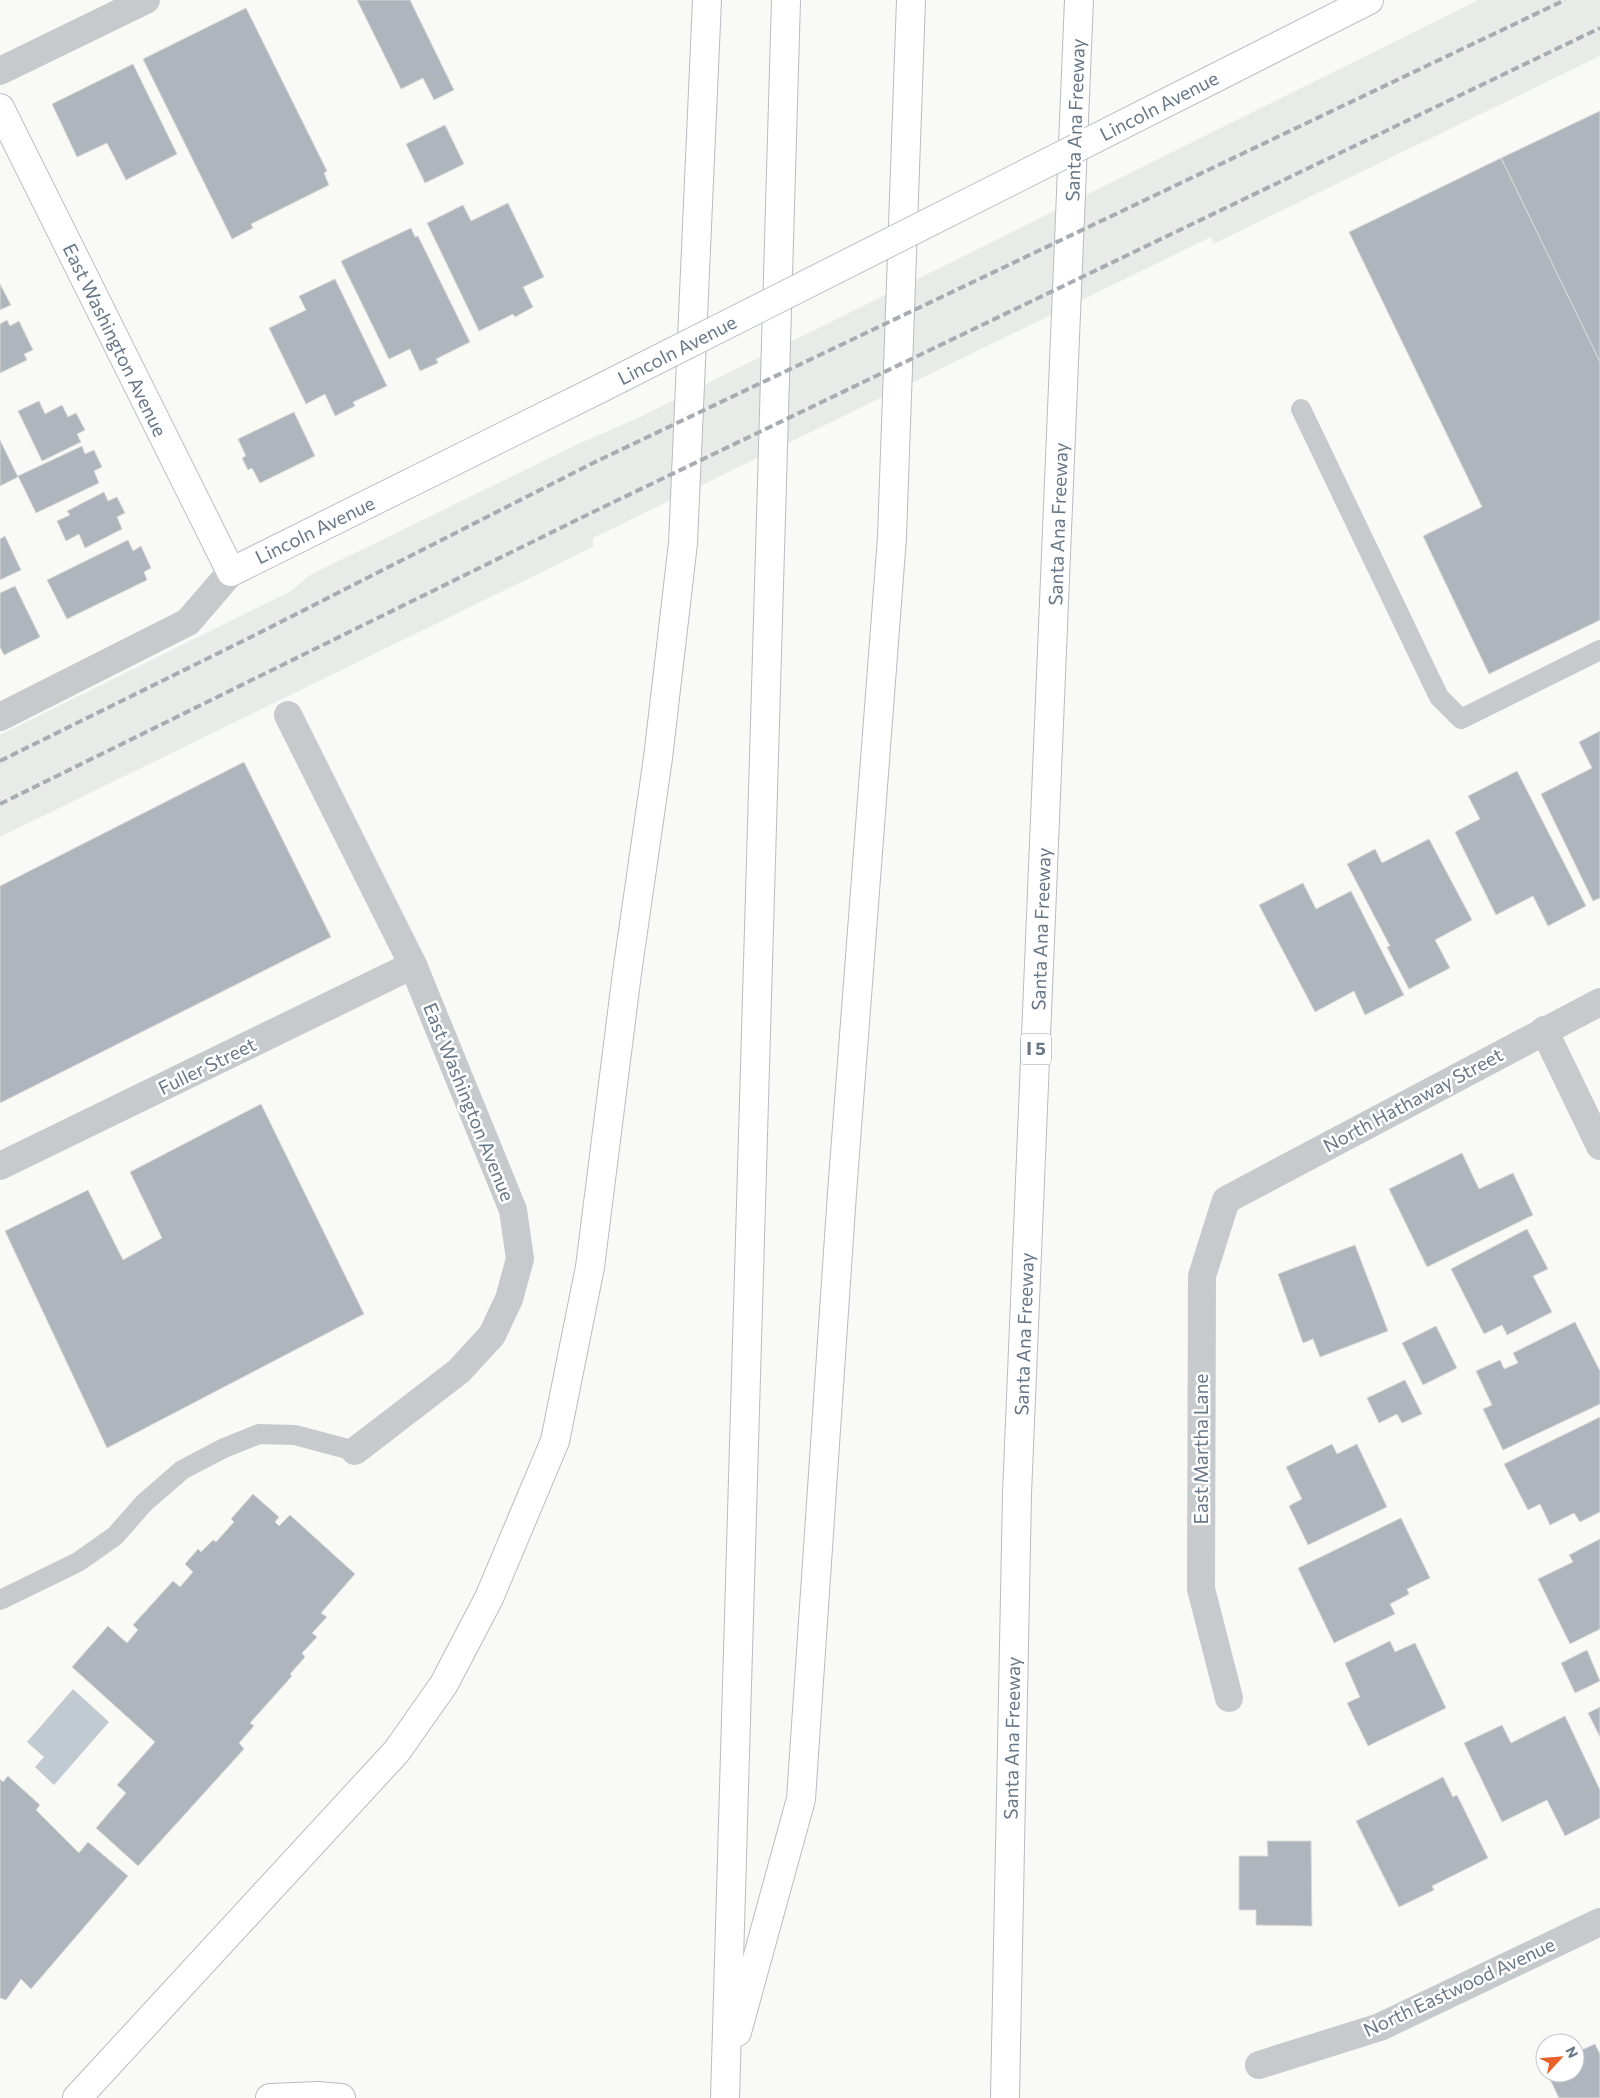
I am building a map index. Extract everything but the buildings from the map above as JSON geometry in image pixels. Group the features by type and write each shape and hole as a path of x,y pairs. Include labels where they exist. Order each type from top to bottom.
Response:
{"main road":[{"path":"77,2098 397,1751 444,1684 489,1598 555,1441 590,1267 627,973 658,758 682,543 707,0"},
{"path":"725,2086 786,0"},
{"path":"725,2086 801,1799 842,1203 892,537 911,0"},
{"name":"Santa Ana Freeway","path":"1005,2098 1017,1494 1079,0"},
{"name":"Lincoln Avenue","path":"231,572 601,388 1369,0"},
{"name":"East Washington Avenue","path":"0,108 231,572"},
{"path":"270,2098 308,2096 341,2098"}],"street":[{"path":"0,71 146,0"},
{"name":"Lincoln Avenue","path":"0,718 188,622 231,572"},
{"name":"East Washington Avenue","path":"288,715 413,965 513,1210 520,1259 509,1299 492,1336 459,1372 355,1451"},
{"name":"Fuller Street","path":"0,1166 413,965"},
{"name":"North Hathaway Street","path":"1226,1200 1600,1002"},
{"path":"1544,1030 1600,1146"},
{"name":"East Martha Lane","path":"1226,1200 1202,1276 1201,1589 1229,1698"},
{"name":"North Eastwood Avenue","path":"1260,2065 1380,2027 1600,1922"}],"lane":[{"path":"1301,409 1439,697 1461,719 1600,650"},
{"path":"0,1600 78,1562 115,1536 144,1503 182,1470 259,1434 295,1435 355,1451"}],"shaded area":[{"path":"1478,0 1600,0 1600,56 1213,244 1211,237 593,538 593,547 0,837 0,735 291,591 310,575 576,445 640,417"},
{"path":"73,1689 109,1722 54,1785 35,1767 44,1757 27,1742"}],"railway":[{"path":"0,761 255,635 593,463 1565,0"},
{"path":"0,804 593,512 1600,28"}]}
